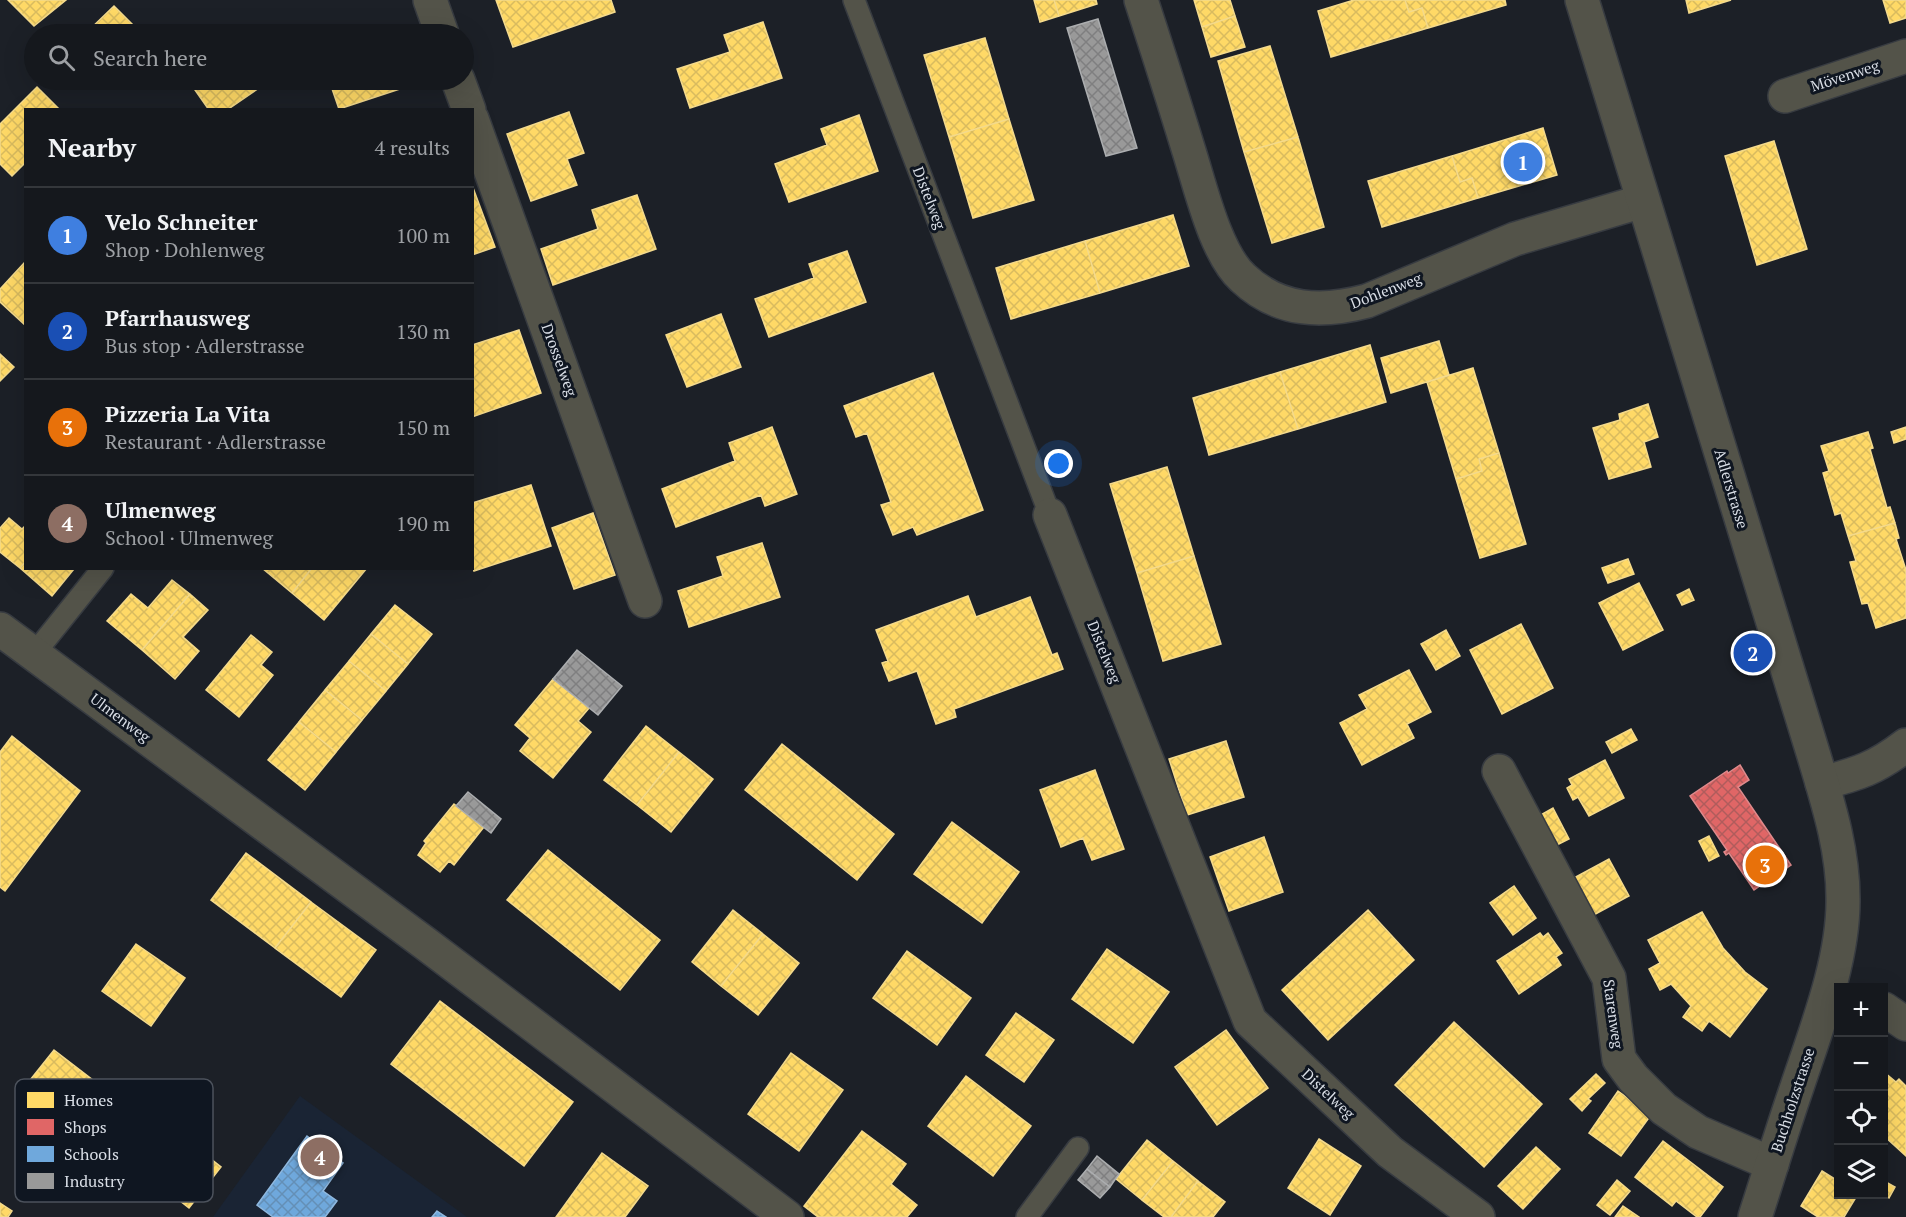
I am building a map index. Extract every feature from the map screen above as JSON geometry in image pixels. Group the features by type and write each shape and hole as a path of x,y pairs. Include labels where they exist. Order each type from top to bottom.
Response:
{"street":[{"path":"430,0 438,24"},
{"name":"Dohlenweg","path":"1141,0 1222,248 1242,277 1257,290 1277,300 1315,309 1341,308 1367,301 1515,239 1643,201"},
{"name":"Adlerstrasse","path":"1582,0 1822,783 1838,847 1843,900 1837,954 1837,983"},
{"name":"Mövenweg","path":"1785,96 1906,56"},
{"path":"462,90 468,108"},
{"name":"Drosselweg","path":"474,125 645,601"},
{"name":"Distelweg","path":"1050,515 1250,1021 1390,1152 1478,1217"},
{"name":"Ulmenweg","path":"0,629 426,944 787,1217"},
{"path":"1822,783 1858,774 1876,766 1906,745"},
{"name":"Starenweg","path":"1499,771 1609,978 1619,1059 1633,1078 1664,1109 1698,1132 1772,1164"},
{"name":"Buchholzstrasse","path":"1755,1217 1817,1029 1834,992"},
{"path":"1888,1012 1906,1024"}],"lane":[{"name":"Distelweg","path":"854,0 1050,515"},
{"path":"34,654 101,570"},
{"path":"1027,1217 1078,1148"}],"shaded area":[{"path":"300,1096 467,1217 213,1217"}],"building: Homes":[{"path":"8,0 66,0 36,24 32,24"},
{"path":"496,0 611,0 615,12 513,47"},
{"path":"1034,0 1054,0 1059,16 1040,22"},
{"path":"1054,0 1096,0 1097,4 1059,16"},
{"path":"1194,0 1230,0 1235,16 1202,27"},
{"path":"1354,0 1405,0 1409,12 1422,8 1428,28 1331,57 1318,11"},
{"path":"1405,0 1505,0 1506,5 1428,28 1422,8 1409,12"},
{"path":"1686,0 1731,0 1689,13"},
{"path":"1883,0 1906,0 1906,18 1890,23"},
{"path":"114,6 132,24 95,24"},
{"path":"1235,16 1245,47 1211,57 1202,27"},
{"path":"763,22 782,78 690,108 677,69 730,52 724,35"},
{"path":"985,38 1009,119 949,137 924,55"},
{"path":"1270,46 1298,137 1244,152 1218,61"},
{"path":"34,90 40,90 58,108 24,108 24,164 12,176 0,164 0,124"},
{"path":"195,90 256,90 230,108 208,108"},
{"path":"332,90 397,90 342,108 339,108"},
{"path":"569,112 584,153 567,159 577,185 531,201 507,134"},
{"path":"859,115 878,171 789,202 775,164 827,145 821,129"},
{"path":"1009,119 1034,200 973,218 949,137"},
{"path":"1543,128 1557,175 1478,198 1472,178 1460,182 1452,156"},
{"path":"1298,137 1324,227 1272,243 1244,152"},
{"path":"1774,141 1807,249 1757,265 1725,156"},
{"path":"1452,156 1460,182 1472,178 1478,198 1382,227 1368,181"},
{"path":"474,190 495,247 474,254"},
{"path":"637,195 656,249 553,285 541,249 598,229 592,210"},
{"path":"1173,215 1189,266 1100,293 1085,241"},
{"path":"1085,241 1100,293 1011,319 996,268"},
{"path":"847,251 866,302 769,337 755,299 814,278 809,264"},
{"path":"24,263 24,324 0,302 0,289"},
{"path":"721,314 741,367 687,387 666,335"},
{"path":"519,330 541,393 474,416 474,344"},
{"path":"1439,341 1449,375 1391,393 1381,358"},
{"path":"1370,345 1386,402 1298,429 1280,372"},
{"path":"0,354 14,367 0,381"},
{"path":"1473,368 1499,453 1479,459 1482,471 1456,479 1427,382"},
{"path":"1280,372 1298,429 1209,455 1193,398"},
{"path":"933,373 983,510 917,535 913,527 893,535 881,505 891,502 867,433 856,437 844,406"},
{"path":"1648,404 1658,437 1644,442 1651,467 1609,479 1593,428 1620,420 1619,414"},
{"path":"772,427 797,494 765,506 761,495 676,527 662,489 735,461 729,443"},
{"path":"1906,427 1906,439 1894,443 1891,432"},
{"path":"1868,432 1873,448 1870,449 1887,508 1890,507 1895,523 1848,536 1841,513 1835,515 1823,473 1829,471 1821,446"},
{"path":"1499,453 1526,544 1480,558 1456,479 1482,471 1479,459"},
{"path":"1167,467 1194,556 1137,573 1110,484"},
{"path":"531,485 551,546 474,571 474,502"},
{"path":"593,513 615,575 574,589 552,528"},
{"path":"9,518 22,529 24,527 24,563 20,568 0,552 0,528"},
{"path":"1895,523 1899,538 1896,539 1906,570 1906,618 1876,628 1868,603 1862,604 1850,562 1856,561 1848,536"},
{"path":"762,543 780,597 689,627 678,591 723,576 717,557"},
{"path":"1194,556 1221,644 1163,661 1137,573"},
{"path":"1628,559 1634,574 1608,583 1602,568"},
{"path":"24,563 24,570 73,570 52,596 20,568"},
{"path":"264,570 310,570 292,593"},
{"path":"310,570 365,570 324,620 292,593"},
{"path":"172,580 190,594 142,650 107,621 131,594 148,608"},
{"path":"1639,583 1663,630 1623,650 1599,603"},
{"path":"1689,589 1694,600 1682,605 1677,595"},
{"path":"190,594 208,610 183,637 199,651 175,679 142,650"},
{"path":"968,596 976,617 1030,597 1052,655 1057,653 1063,669 954,709 956,717 936,724 917,671 889,681 882,663 888,661 876,630"},
{"path":"395,605 432,634 408,664 371,634"},
{"path":"1521,624 1553,688 1502,714 1470,650"},
{"path":"1446,630 1460,656 1436,670 1421,644"},
{"path":"371,634 408,664 386,691 349,661"},
{"path":"251,635 272,652 261,665 273,675 239,717 206,690"},
{"path":"349,661 386,691 362,720 325,690"},
{"path":"1409,670 1431,712 1407,724 1414,738 1362,765 1340,723 1367,709 1359,695"},
{"path":"553,679 589,708 578,721 591,732 553,778 520,751 530,738 515,725"},
{"path":"325,690 362,720 336,752 299,722"},
{"path":"299,722 336,752 305,790 268,760"},
{"path":"646,726 679,752 637,805 604,780"},
{"path":"1631,729 1637,740 1612,753 1606,742"},
{"path":"12,736 80,791 5,891 0,887 0,752"},
{"path":"1226,741 1244,797 1187,815 1169,759"},
{"path":"782,744 894,834 857,880 745,790"},
{"path":"679,752 713,779 671,832 637,805"},
{"path":"1605,760 1624,798 1589,816 1578,797 1573,800 1567,788 1572,785 1569,779"},
{"path":"1095,770 1124,849 1092,860 1083,838 1061,847 1040,790"},
{"path":"454,804 484,827 454,865 449,861 440,872 418,855 426,843 424,841"},
{"path":"1553,808 1569,839 1553,847 1537,817"},
{"path":"952,822 1019,872 982,923 914,874"},
{"path":"1709,836 1719,856 1709,861 1699,841"},
{"path":"1264,837 1283,892 1229,911 1210,857"},
{"path":"548,850 660,940 620,990 507,900"},
{"path":"246,853 311,902 275,948 211,900"},
{"path":"1609,859 1629,896 1590,917 1570,880"},
{"path":"1514,886 1536,918 1513,935 1490,903"},
{"path":"311,902 376,950 341,997 275,948"},
{"path":"733,910 763,934 721,986 692,962"},
{"path":"1368,910 1414,960 1328,1040 1282,990"},
{"path":"1702,912 1723,948 1745,972 1767,989 1730,1037 1709,1021 1702,1031 1683,1017 1691,1006 1671,984 1660,990 1649,969 1660,963 1648,940"},
{"path":"1540,933 1543,937 1548,933 1562,953 1556,957 1561,965 1519,994 1497,961"},
{"path":"763,934 799,963 758,1015 721,986"},
{"path":"136,944 185,978 151,1026 102,991"},
{"path":"1107,949 1169,992 1133,1043 1072,999"},
{"path":"907,951 971,998 937,1045 873,998"},
{"path":"440,1001 573,1102 524,1166 391,1064"},
{"path":"1016,1013 1054,1040 1024,1082 986,1055"},
{"path":"1454,1022 1542,1104 1484,1167 1395,1085"},
{"path":"1226,1030 1268,1088 1217,1125 1175,1067"},
{"path":"54,1050 92,1079 31,1079"},
{"path":"791,1053 843,1090 799,1151 748,1114"},
{"path":"1596,1074 1605,1083 1588,1099 1591,1101 1582,1111 1570,1099"},
{"path":"1888,1075 1896,1082 1899,1079 1906,1086 1906,1156 1888,1140"},
{"path":"966,1076 1031,1126 993,1176 928,1126"},
{"path":"1618,1091 1651,1115 1621,1156 1589,1133"},
{"path":"862,1131 906,1164 891,1184 917,1205 907,1217 818,1217 804,1206"},
{"path":"1319,1139 1361,1166 1330,1215 1288,1188"},
{"path":"1147,1140 1173,1161 1142,1200 1116,1179"},
{"path":"1663,1141 1723,1187 1700,1217 1676,1201 1672,1206 1635,1177"},
{"path":"1536,1147 1560,1169 1523,1209 1498,1186"},
{"path":"602,1153 648,1186 625,1217 556,1217"},
{"path":"213,1161 221,1167 213,1177"},
{"path":"1173,1161 1198,1181 1171,1217 1164,1217 1142,1200"},
{"path":"1822,1171 1834,1178 1834,1199 1855,1199 1844,1217 1818,1217 1801,1206"},
{"path":"1617,1180 1630,1191 1610,1215 1597,1205"},
{"path":"1198,1181 1225,1202 1213,1217 1171,1217"},
{"path":"1888,1183 1895,1187 1888,1197"},
{"path":"181,1202 194,1202 189,1208"},
{"path":"0,1203 12,1211 8,1217 0,1217"},
{"path":"1623,1206 1639,1217 1615,1217"}],"building: Shops":[{"path":"1740,765 1749,780 1738,787 1791,865 1754,890 1729,853 1726,855 1724,852 1727,850 1690,796"}],"building: Schools":[{"path":"307,1136 343,1163 323,1191 337,1201 325,1217 273,1217 257,1205"},
{"path":"437,1211 446,1217 432,1217"}],"building: Industry":[{"path":"1098,19 1137,148 1106,156 1067,28"},
{"path":"577,650 622,686 598,715 553,679"},
{"path":"468,792 501,819 491,833 456,806"},
{"path":"1097,1156 1119,1174 1110,1187 1087,1169"},
{"path":"1087,1169 1110,1187 1100,1198 1078,1180"}],"place":[{"name":"Velo Schneiter","path":"1523,162"},
{"name":"Pfarrhausweg","path":"1753,653"},
{"name":"Pizzeria La Vita","path":"1765,865"},
{"name":"Ulmenweg","path":"320,1157"}]}
